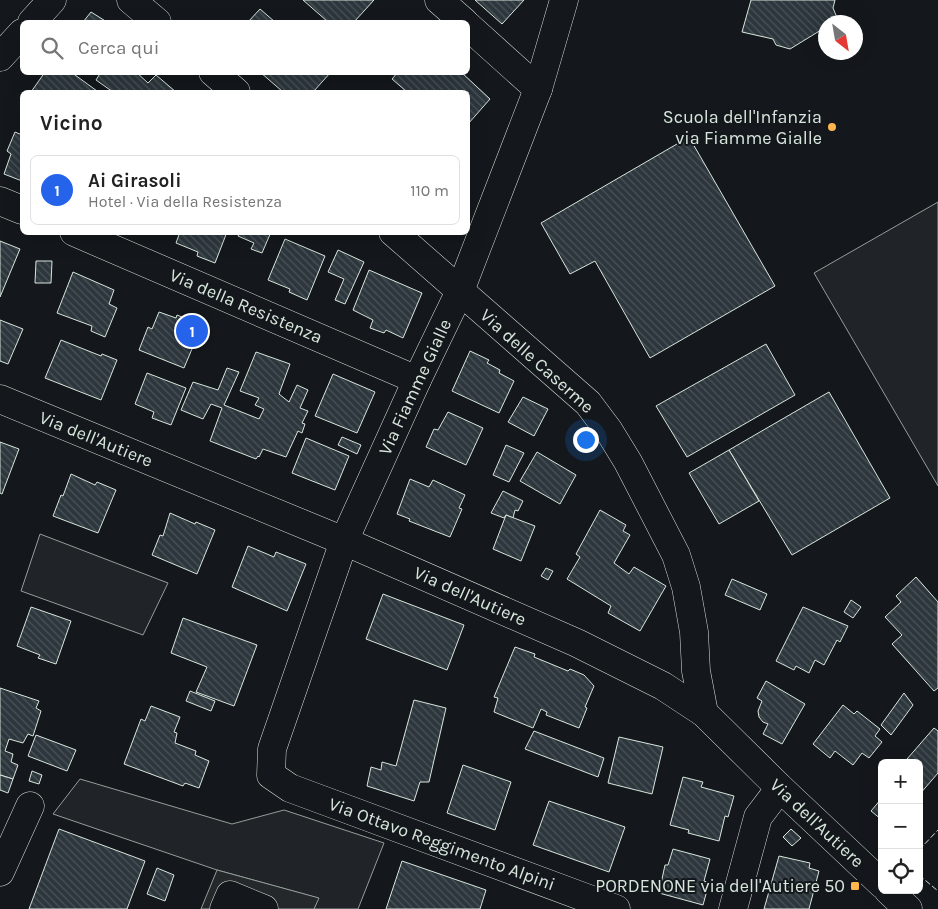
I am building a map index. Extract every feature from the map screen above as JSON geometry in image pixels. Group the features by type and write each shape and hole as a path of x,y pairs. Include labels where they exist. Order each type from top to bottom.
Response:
{"street":[{"path":"34,20 52,0"},
{"path":"131,0 155,20"},
{"path":"439,0 462,20"},
{"name":"Via Fiamme Gialle","path":"271,775 272,749 344,541 417,380 460,291 538,90 564,0"},
{"path":"470,28 538,90"},
{"path":"0,57 20,34"},
{"path":"216,75 234,90"},
{"path":"0,201 20,209"},
{"name":"Via della Resistenza","path":"81,235 417,380"},
{"name":"Via delle Caserme","path":"396,235 588,403 609,431 628,462 676,555 686,587 694,632 696,671 704,713"},
{"name":"Via dell'Autiere","path":"0,399 344,541 577,643 663,686 704,713 878,880"},
{"name":"Via Ottavo Reggimento Alpini","path":"271,775 290,788 616,909"},
{"path":"733,909 758,817 780,788"},
{"path":"0,872 30,806"},
{"path":"892,894 908,909"},
{"path":"224,909 230,895 264,909"}],"shaded area":[{"path":"938,202 938,486 814,273"},
{"path":"40,534 168,583 143,635 21,591"},
{"path":"80,779 232,824 284,810 384,843 358,909 314,909 318,898 217,870 53,814"},
{"path":"217,870 319,898 314,909 201,909"}],"building":[{"path":"303,0 374,0 356,20 326,20"},
{"path":"475,0 524,0 502,24"},
{"path":"751,0 835,0 833,8 836,15 818,15 818,32 790,49 776,45 773,39 742,32"},
{"path":"260,9 273,20 250,20"},
{"path":"91,12 104,20 85,20"},
{"path":"43,75 75,75 96,90 32,90"},
{"path":"99,75 139,75 148,83 156,75 174,90 110,90 96,80"},
{"path":"263,75 328,75 315,90 281,90"},
{"path":"395,75 464,75 490,99 470,122 470,90 405,90 392,79"},
{"path":"15,132 20,134 20,180 4,174 11,154 7,151"},
{"path":"689,137 775,286 650,358 595,261 570,274 541,223"},
{"path":"179,235 226,235 215,263 197,256 198,252 176,243"},
{"path":"270,235 262,253 251,249 254,243 238,236"},
{"path":"285,239 325,256 307,300 289,292 290,289 268,280"},
{"path":"0,241 20,249 0,297"},
{"path":"338,250 364,262 345,304 335,300 344,279 328,272"},
{"path":"36,261 52,261 51,283 35,283"},
{"path":"369,270 422,293 403,338 386,330 384,333 370,328 373,320 353,310"},
{"path":"73,272 114,290 109,304 117,308 105,337 91,331 92,326 57,313"},
{"path":"159,312 176,318 177,315 202,325 184,368 139,350 148,327 152,329"},
{"path":"0,320 23,329 8,364 0,361"},
{"path":"61,340 101,356 102,354 117,360 101,400 45,378"},
{"path":"766,344 795,395 687,457 656,406"},
{"path":"470,351 489,360 487,363 500,370 499,373 514,381 499,413 452,391"},
{"path":"256,352 290,364 279,394 289,402 297,385 308,390 300,408 308,411 302,423 305,424 302,433 298,431 286,457 263,449 256,459 210,441 222,408 211,404 203,419 181,410 193,382 218,390 227,368 239,372 224,405 259,419 264,409 255,405 259,398 240,391"},
{"path":"147,373 186,388 171,425 152,418 154,412 135,404"},
{"path":"333,374 375,392 357,433 315,416"},
{"path":"829,392 890,498 792,555 729,450"},
{"path":"523,397 548,409 534,436 508,422"},
{"path":"448,412 483,428 466,465 426,447 434,429 438,430"},
{"path":"342,437 361,445 357,454 338,445"},
{"path":"306,438 349,456 335,490 292,473"},
{"path":"0,442 19,449 2,494 0,493"},
{"path":"506,445 524,453 509,482 493,475"},
{"path":"729,450 759,501 719,524 689,473"},
{"path":"537,452 576,475 560,504 520,481"},
{"path":"71,474 95,485 97,482 116,490 98,533 53,516"},
{"path":"410,479 429,487 433,480 465,495 459,508 462,509 450,537 409,521 410,519 397,514"},
{"path":"503,491 523,501 518,511 515,510 513,518 506,515 504,518 491,513"},
{"path":"600,510 626,525 623,531 630,535 614,563 629,574 634,567 666,586 640,631 608,613 611,606 567,579 580,557 576,554"},
{"path":"170,513 215,530 197,574 152,555 160,535 163,536"},
{"path":"506,515 535,526 521,561 493,549"},
{"path":"248,546 274,557 276,552 306,564 287,611 232,587"},
{"path":"546,568 553,571 548,580 541,576"},
{"path":"916,577 938,602 938,688 934,691 892,644 902,635 885,617 901,602 896,596"},
{"path":"732,579 767,594 760,610 725,595"},
{"path":"383,594 464,625 447,670 366,639"},
{"path":"851,600 861,607 853,618 844,612"},
{"path":"31,607 71,621 56,664 38,658 40,655 17,646"},
{"path":"803,607 848,626 840,642 837,640 824,665 815,660 809,673 796,666 794,670 776,661"},
{"path":"183,618 257,645 234,706 196,692 207,667 171,653"},
{"path":"515,647 535,654 534,657 568,671 570,669 584,675 594,686 579,728 546,715 547,712 541,709 533,728 494,712 498,698 494,697"},
{"path":"766,681 805,704 782,744 763,734 768,724 759,717 758,711 762,701 757,698"},
{"path":"0,688 39,701 36,708 41,711 33,736 28,734 23,743 9,739 5,751 13,754 11,762 18,765 13,779 0,775"},
{"path":"190,691 215,701 211,711 186,701"},
{"path":"904,693 913,705 891,735 881,725"},
{"path":"414,700 446,708 429,782 420,782 414,801 367,786 371,767 381,770 382,762 396,766"},
{"path":"843,705 854,714 857,711 880,729 875,736 882,742 869,758 862,753 853,765 835,751 830,758 813,744"},
{"path":"151,706 180,717 174,732 177,733 175,743 196,751 195,755 209,761 199,788 185,783 183,786 124,764 141,719 145,721"},
{"path":"934,728 938,731 938,773 923,790 923,759 907,759"},
{"path":"534,731 604,758 598,777 525,749"},
{"path":"36,735 76,750 67,771 28,756"},
{"path":"619,737 663,747 652,794 608,783"},
{"path":"463,765 511,782 495,830 447,813"},
{"path":"32,771 42,775 39,784 29,781"},
{"path":"0,775 13,779 8,793 0,790"},
{"path":"683,777 703,782 701,787 734,796 728,817 725,816 719,841 688,833 689,830 670,825"},
{"path":"549,801 625,827 609,872 533,845"},
{"path":"878,803 878,817 871,811"},
{"path":"59,829 145,861 127,909 29,909"},
{"path":"791,829 801,838 792,846 783,837"},
{"path":"673,849 710,859 704,881 709,883 703,905 659,893 665,865 668,865"},
{"path":"779,856 810,863 809,868 819,871 809,909 764,909"},
{"path":"402,861 486,890 480,909 386,909"},
{"path":"157,868 174,875 165,901 147,894"}],"fence":[{"path":"920,849 938,830"},
{"path":"923,878 938,891"}],"place":[{"name":"Scuola dell'Infanzia via Fiamme Gialle","path":"832,127"},
{"name":"Ai Girasoli","path":"192,331"},
{"name":"PORDENONE via dell'Autiere 50","path":"855,886"}]}
